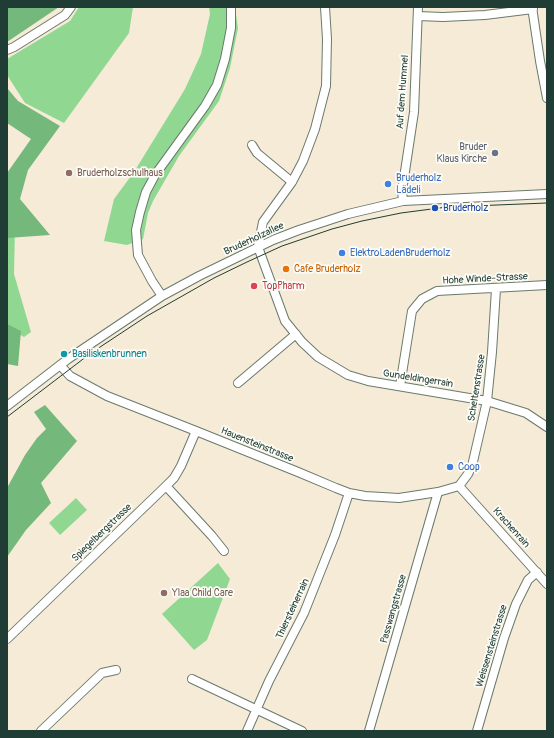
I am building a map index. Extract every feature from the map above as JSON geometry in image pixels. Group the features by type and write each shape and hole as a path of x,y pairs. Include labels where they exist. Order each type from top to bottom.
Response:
{"street":[{"path":"7,50 65,15 71,7"},
{"path":"162,296 138,255 136,230 140,212 146,192 155,175 205,106 217,85 227,51 231,28 231,7"},
{"path":"258,247 263,222 292,182 303,161 315,129 326,86 327,39 324,7"},
{"name":"Auf dem Hummel","path":"403,201 402,191 414,112 418,7"},
{"path":"418,16 443,17 486,15 533,8 540,61 547,98"},
{"path":"252,145 258,153 292,182"},
{"name":"Bruderholzallee","path":"7,406 68,359 162,296 273,240 341,216 403,201 547,194"},
{"name":"Gundeldingerrain","path":"258,247 285,321 302,342 318,357 348,374 368,381 487,401 526,413 547,427"},
{"name":"Hohe Winde-Strasse","path":"400,386 412,311 422,299 437,291 547,285"},
{"name":"Scheltenstrasse","path":"458,486 468,474 472,466 487,401 496,288"},
{"path":"238,383 296,334"},
{"name":"Hauensteinstrasse","path":"60,365 70,376 107,396 349,492 365,496 399,498 438,492 458,486"},
{"name":"Spiegelbergstrasse","path":"7,639 174,478 181,466 196,431"},
{"path":"166,486 224,551"},
{"name":"Krachenrain","path":"458,486 547,584"},
{"name":"Thiersteinerrain","path":"247,731 269,681 307,606 335,535 349,492"},
{"name":"Passwangstrasse","path":"369,731 438,492"},
{"name":"Weissensteinstrasse","path":"477,731 504,638 516,604 528,580 537,572"},
{"path":"42,731 102,674 116,670"},
{"path":"192,679 302,731"}],"green space":[{"path":"7,7 59,7 7,42"},
{"path":"79,7 133,7 129,33 64,123 25,103 7,75 7,59 70,21"},
{"path":"209,7 235,7 238,28 230,68 219,101 179,156 153,201 148,213 143,239 127,245 104,241 114,199 134,172 185,89 201,54 210,14"},
{"path":"7,88 18,101 60,126 28,170 20,199 50,235 7,238 7,173 31,139 7,123"},
{"path":"7,227 15,227 14,274 31,332 24,337 7,327"},
{"path":"7,324 21,331 18,366 7,364"},
{"path":"45,405 77,441 41,483 51,503 26,530 7,557 7,488 25,455 37,438 46,429 34,412"},
{"path":"76,498 87,510 60,535 49,523"},
{"path":"218,563 230,579 207,640 194,650 162,614"}],"tram line":[{"path":"7,417 91,353 147,316 214,278 282,246 332,229 401,213 447,207 547,203"}],"place":[{"name":"Bruder Klaus Kirche","path":"495,153"},
{"name":"Bruderholzschulhaus","path":"69,173"},
{"name":"Bruderholz Lädeli","path":"388,184"},
{"name":"Bruderholz","path":"435,208"},
{"name":"ElektroLadenBruderholz","path":"342,253"},
{"name":"Cafe Bruderholz","path":"286,269"},
{"name":"TopPharm","path":"254,286"},
{"name":"Basiliskenbrunnen","path":"64,354"},
{"name":"Coop","path":"450,467"},
{"name":"Ylaa Child Care","path":"164,593"}]}
